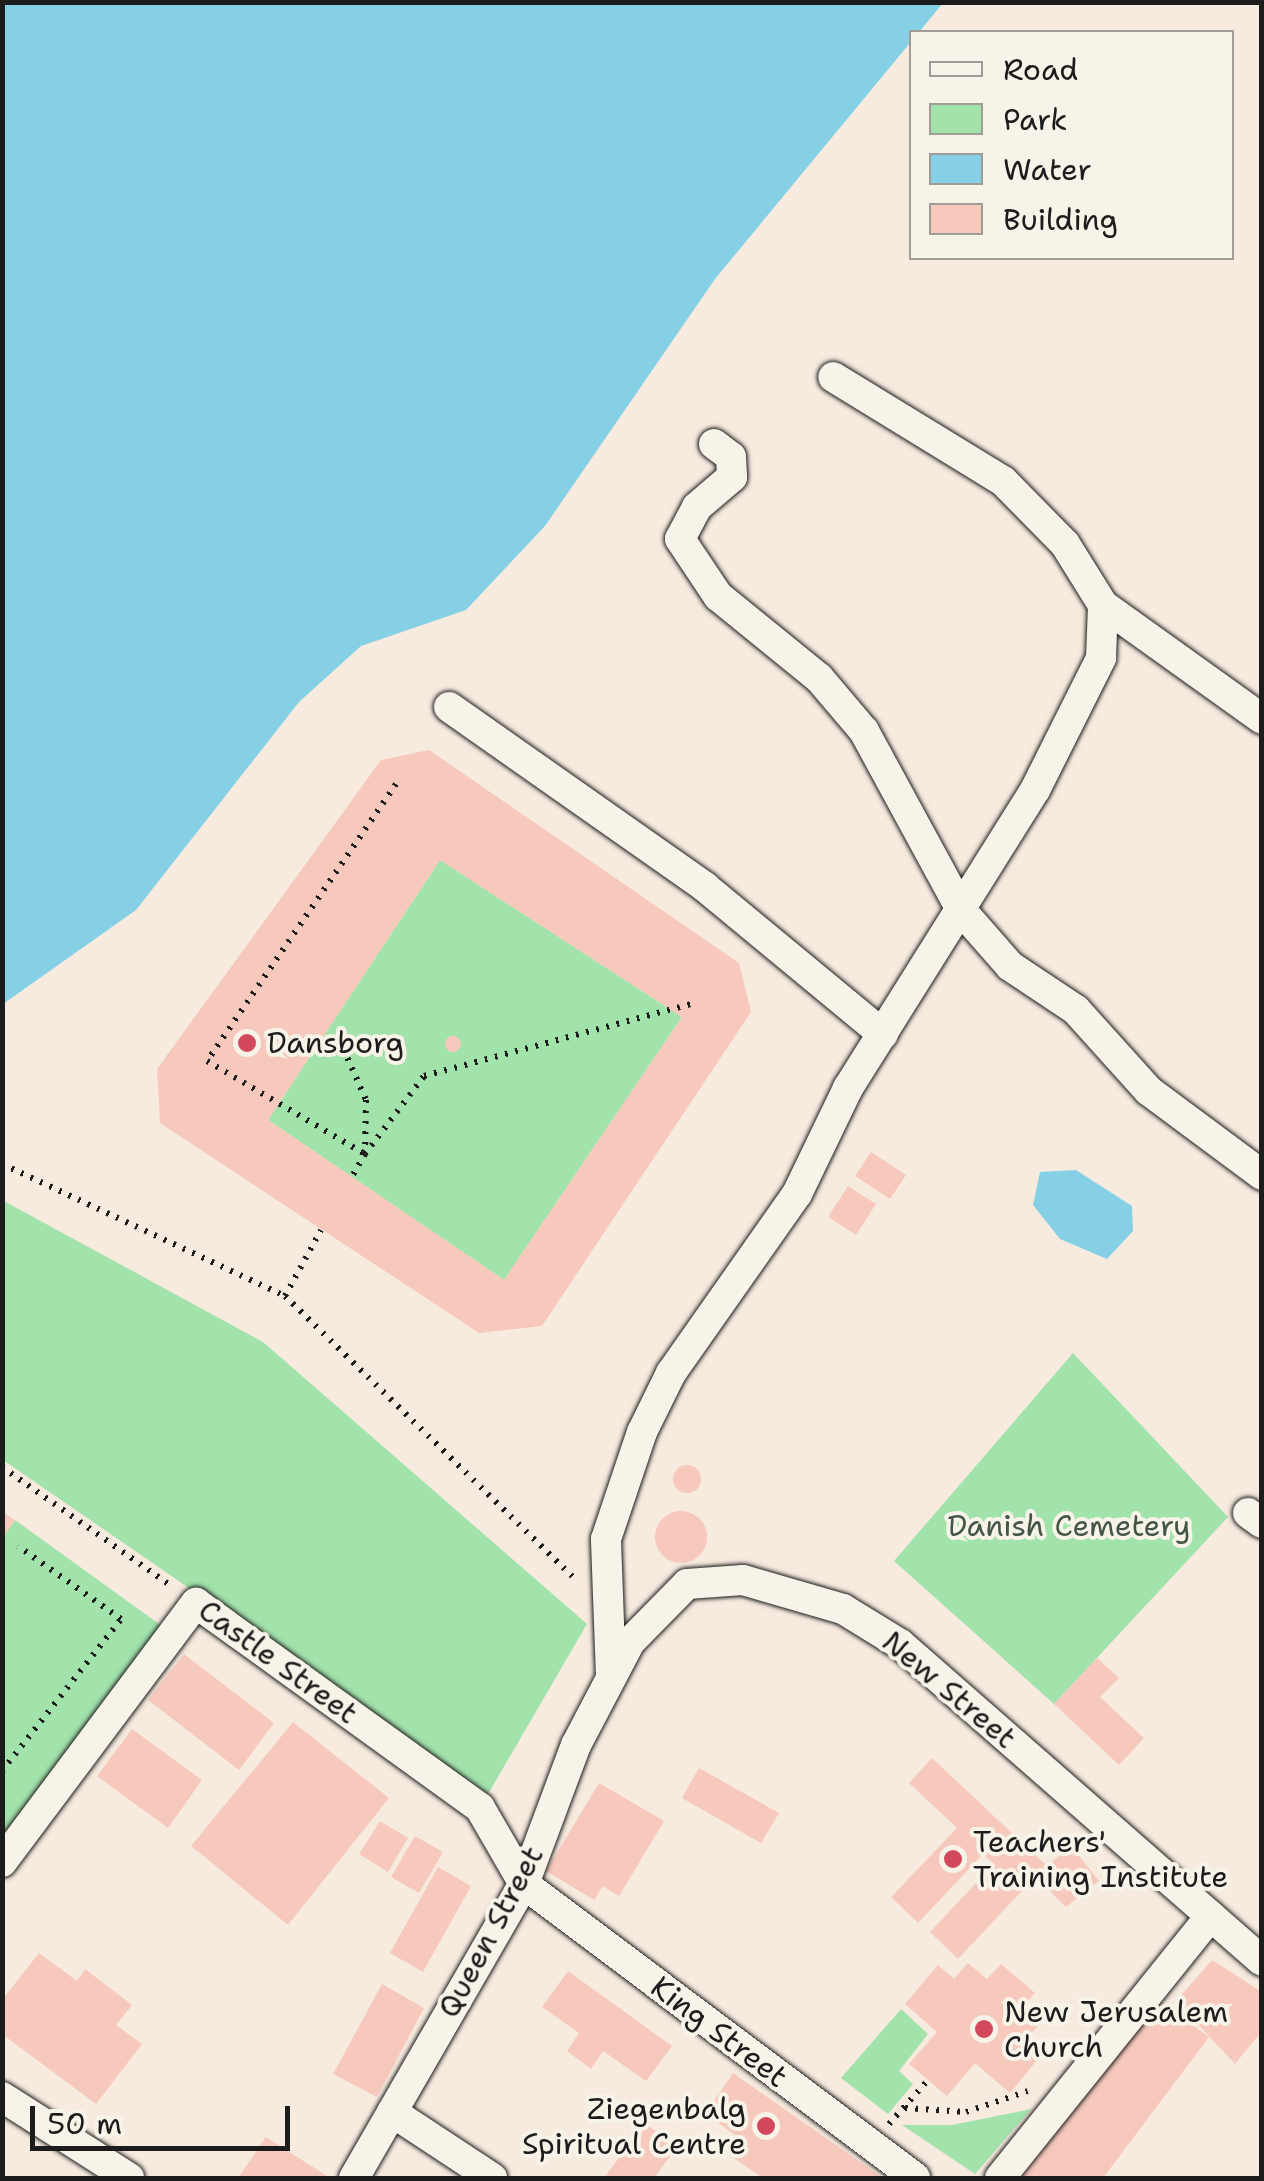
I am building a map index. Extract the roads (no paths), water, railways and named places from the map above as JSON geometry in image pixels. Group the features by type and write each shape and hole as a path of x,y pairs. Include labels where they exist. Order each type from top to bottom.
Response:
{"street":[{"path":"833,376 1003,482 1065,544 1103,605 1262,719"},
{"path":"714,444 731,457 732,477 697,507 680,539 718,596 819,678 864,731 961,910 1010,966 1076,1010 1150,1092 1262,1175"},
{"path":"611,1677 606,1539 642,1432 671,1372 782,1220 883,1034 1070,730 1100,658 1103,605"},
{"path":"449,707 705,888 883,1034"},
{"name":"New Street","path":"611,1677 630,1642 687,1584 743,1580 843,1609 900,1644 1262,1962"},
{"name":"Castle Street","path":"2,1862 196,1603 480,1808 524,1884"},
{"name":"Queen Street","path":"354,2178 524,1884 611,1677"},
{"name":"King Street","path":"524,1884 915,2178"},
{"path":"1000,2178 1211,1916"},
{"path":"2,2097 129,2178"},
{"path":"392,2112 492,2178"}],"water":[{"path":"3,2 943,3 921,30 909,30 909,44 715,279 545,526 466,610 361,646 299,702 136,910 3,1004"},
{"path":"1076,1170 1132,1206 1133,1231 1107,1259 1060,1239 1033,1205 1040,1172"}],"place":[{"name":"Dansborg","path":"247,1043"},
{"name":"Teachers' Training Institute","path":"953,1859"},
{"name":"New Jerusalem Church","path":"984,2029"},
{"name":"Ziegenbalg Spiritual Centre","path":"766,2126"}],"park label":[{"name":"Danish Cemetery","path":"1069,1526"}]}
